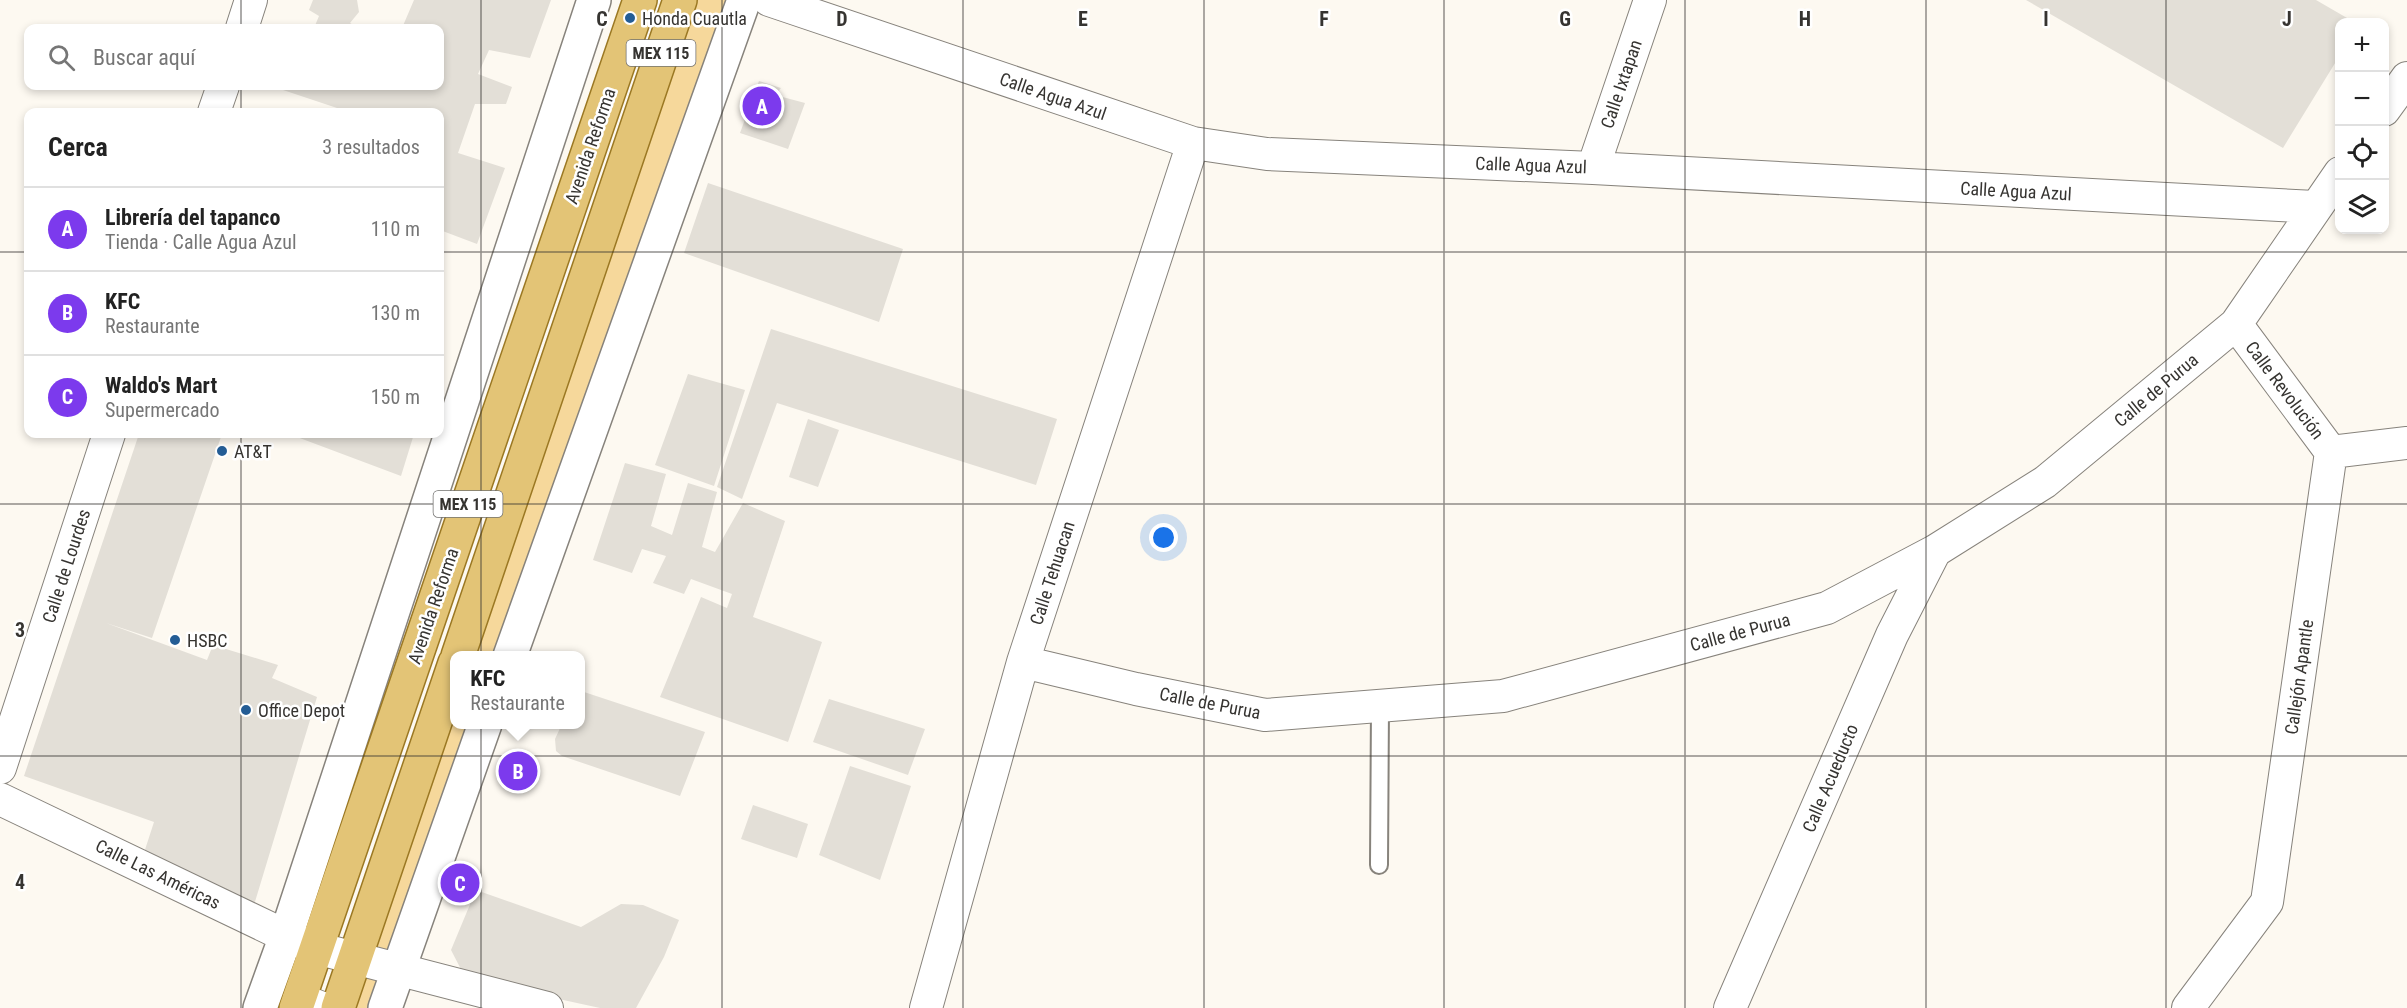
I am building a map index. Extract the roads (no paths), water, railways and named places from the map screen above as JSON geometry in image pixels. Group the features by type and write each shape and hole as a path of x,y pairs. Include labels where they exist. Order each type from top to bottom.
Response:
{"main road":[{"name":"Avenida Reforma","path":"305,1005 316,948 640,0"},
{"name":"Avenida Reforma","path":"460,651 680,0"},
{"path":"338,1008 450,678"}],"street":[{"path":"243,24 251,0"},
{"path":"260,1008 286,936 594,0"},
{"path":"512,651 744,0"},
{"name":"Calle Agua Azul","path":"769,0 1193,143 1267,154 1593,168 2315,207"},
{"name":"Calle Ixtapan","path":"1593,168 1650,0"},
{"path":"2389,104 2407,78"},
{"path":"215,108 222,90"},
{"name":"Calle Tehuacan","path":"926,1008 1023,662 1193,143"},
{"path":"2315,207 2335,180"},
{"name":"Calle de Purua","path":"1023,662 1136,689 1265,715 1503,696 1827,608 1935,551 2045,482 2236,324 2315,207"},
{"name":"Calle Revolución","path":"2236,324 2331,452 2407,443"},
{"name":"Calle de Lourdes","path":"0,768 108,438"},
{"name":"Callejón Apantle","path":"2188,1008 2267,902 2331,452"},
{"name":"Calle Acueducto","path":"1730,1008 1892,635 1935,551"},
{"path":"386,1008 483,729"},
{"name":"Calle Las Américas","path":"0,800 286,936 316,948 547,1008"}],"lane":[{"path":"1379,865 1380,706"}],"place":[{"name":"Honda Cuautla","path":"630,18"},
{"name":"Librería del tapanco","path":"762,106"},
{"name":"AT&T","path":"222,451"},
{"name":"HSBC","path":"175,640"},
{"name":"Office Depot","path":"246,710"},
{"name":"KFC","path":"518,771"},
{"name":"Waldo's Mart","path":"460,883"}]}
